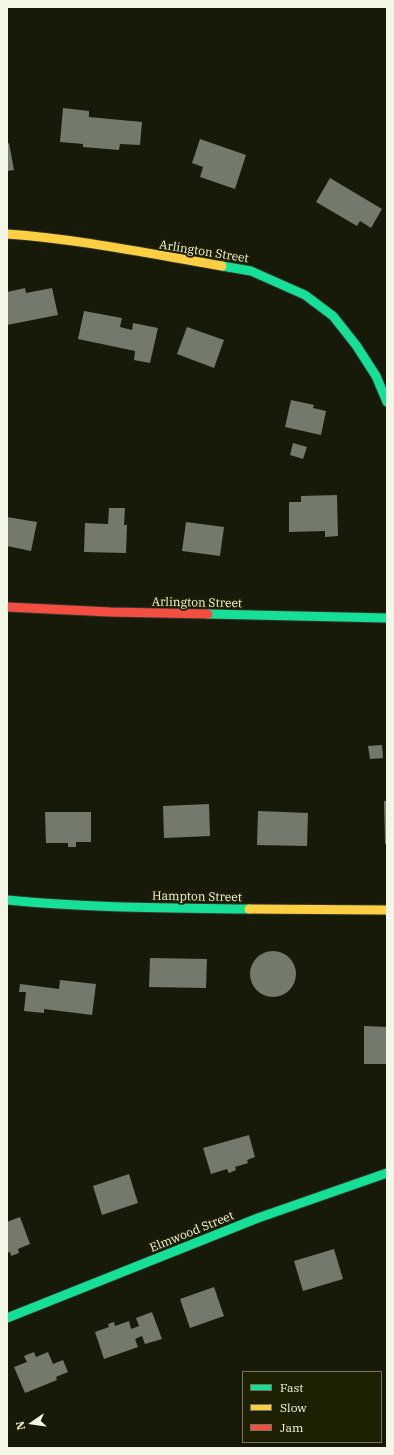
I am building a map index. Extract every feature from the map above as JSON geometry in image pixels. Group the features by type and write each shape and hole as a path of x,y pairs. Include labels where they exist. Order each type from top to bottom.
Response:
{"street":[{"name":"Arlington Street","path":"7,234 63,240 252,271 305,295 333,316 356,345 376,376 387,402"},
{"name":"Arlington Street","path":"7,607 110,612 387,618"},
{"name":"Hampton Street","path":"7,900 39,904 137,908 387,910"},
{"name":"Elmwood Street","path":"7,1318 258,1218 387,1173"}],"building":[{"path":"63,108 89,111 89,117 142,122 140,145 120,144 119,150 83,147 83,144 60,142"},
{"path":"200,139 246,155 235,189 200,177 203,167 192,163"},
{"path":"9,143 14,170 7,171 7,144"},
{"path":"330,178 382,209 371,228 360,221 357,226 316,202"},
{"path":"25,288 26,293 52,288 58,315 7,325 7,292"},
{"path":"84,311 122,318 120,327 132,330 133,323 158,328 150,363 134,360 135,351 78,339"},
{"path":"187,327 224,340 214,368 177,354"},
{"path":"291,400 314,405 313,408 326,411 321,435 285,427"},
{"path":"293,443 307,447 303,459 290,455"},
{"path":"337,495 338,536 325,537 325,531 289,532 289,502 301,502 301,496"},
{"path":"109,508 125,508 124,525 127,525 126,553 84,552 85,523 108,524"},
{"path":"7,517 37,522 31,551 7,546"},
{"path":"186,522 224,527 220,556 182,551"},
{"path":"382,745 383,758 370,759 368,746"},
{"path":"384,801 387,801 387,844 385,844"},
{"path":"209,804 210,836 164,838 163,806"},
{"path":"258,811 308,813 307,846 257,845"},
{"path":"45,812 91,812 91,842 76,842 76,847 68,847 68,843 46,843"},
{"path":"273,951 286,955 292,961 296,974 292,987 286,993 273,997 260,993 254,987 250,974 254,961 260,955"},
{"path":"150,958 207,959 206,988 149,987"},
{"path":"60,980 96,984 92,1015 44,1009 44,1013 24,1011 26,992 19,992 20,984 59,989"},
{"path":"364,1026 387,1027 387,1064 364,1064"},
{"path":"249,1135 255,1157 247,1160 248,1163 235,1167 236,1170 229,1173 227,1169 211,1174 203,1148"},
{"path":"129,1174 138,1203 102,1215 93,1186"},
{"path":"20,1217 30,1244 18,1249 19,1253 11,1256 10,1252 7,1253 7,1222"},
{"path":"334,1249 343,1279 303,1291 294,1261"},
{"path":"214,1287 224,1316 190,1328 180,1299"},
{"path":"152,1312 162,1339 145,1344 142,1336 135,1339 138,1347 104,1359 95,1332 109,1327 108,1324 114,1322 115,1326 129,1321 131,1329 139,1326 136,1318"},
{"path":"34,1352 36,1357 48,1352 53,1364 63,1360 68,1372 56,1377 57,1380 25,1393 14,1367 27,1362 24,1356"}],"traffic: fast":[{"path":"222,266 251,271 305,295 333,316 356,345 376,376 387,402"},
{"path":"208,614 387,618"},
{"path":"7,900 98,906 249,909"},
{"path":"7,1318 258,1218 387,1173"}],"traffic: slow":[{"path":"7,234 88,243 222,266"},
{"path":"249,909 387,910"}],"traffic: jam":[{"path":"7,607 110,612 208,614"}]}
